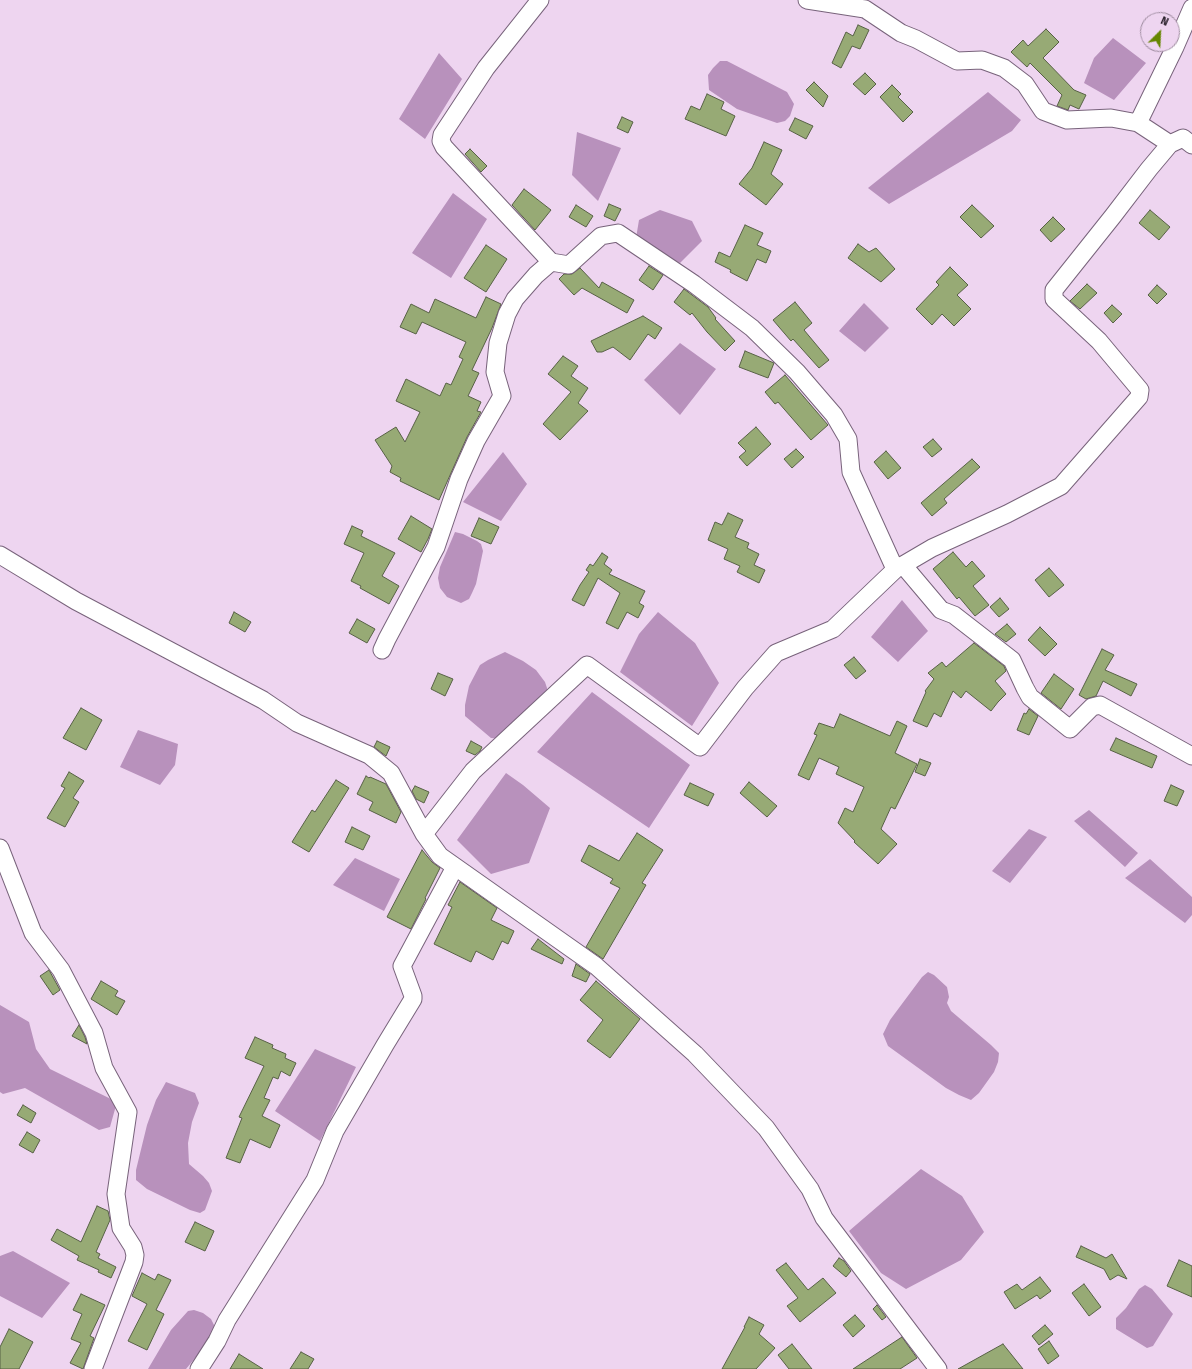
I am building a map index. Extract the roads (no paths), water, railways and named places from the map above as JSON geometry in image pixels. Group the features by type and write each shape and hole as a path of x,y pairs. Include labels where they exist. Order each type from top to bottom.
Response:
{"street":[{"path":"540,0 486,68 442,135 441,142 444,147 551,262 568,264 601,236 618,233 694,284 752,328 797,372 834,415 848,439 851,472 899,567 941,610 954,615 1012,660 1030,697 1070,729 1092,707 1100,704 1192,756"},
{"path":"807,0 865,8 901,33 916,39 957,61 982,60 1004,68 1025,84 1043,111 1067,120 1111,118 1138,123 1170,144"},
{"path":"1138,123 1192,8"},
{"path":"424,834 472,771 587,665 700,747 744,688 776,653 833,629 899,567 932,548 1007,514 1061,486 1139,397 1140,390 1099,341 1054,299 1054,290 1170,144 1183,138 1192,144"},
{"path":"382,650 436,547 460,479 476,442 502,396 495,372 498,343 507,314 515,299 536,275 551,262"},
{"path":"0,555 76,601 263,700 297,723 369,755 391,773 424,834 440,856 596,966 701,1060 766,1128 810,1189 824,1218 938,1369"},
{"path":"0,848 33,933 61,970 94,1033 104,1068 128,1112 116,1194 121,1228 133,1247 135,1255 134,1262 93,1369"},
{"path":"199,1369 217,1341 227,1320 315,1180 335,1131 413,999 402,966 454,867"}]}
